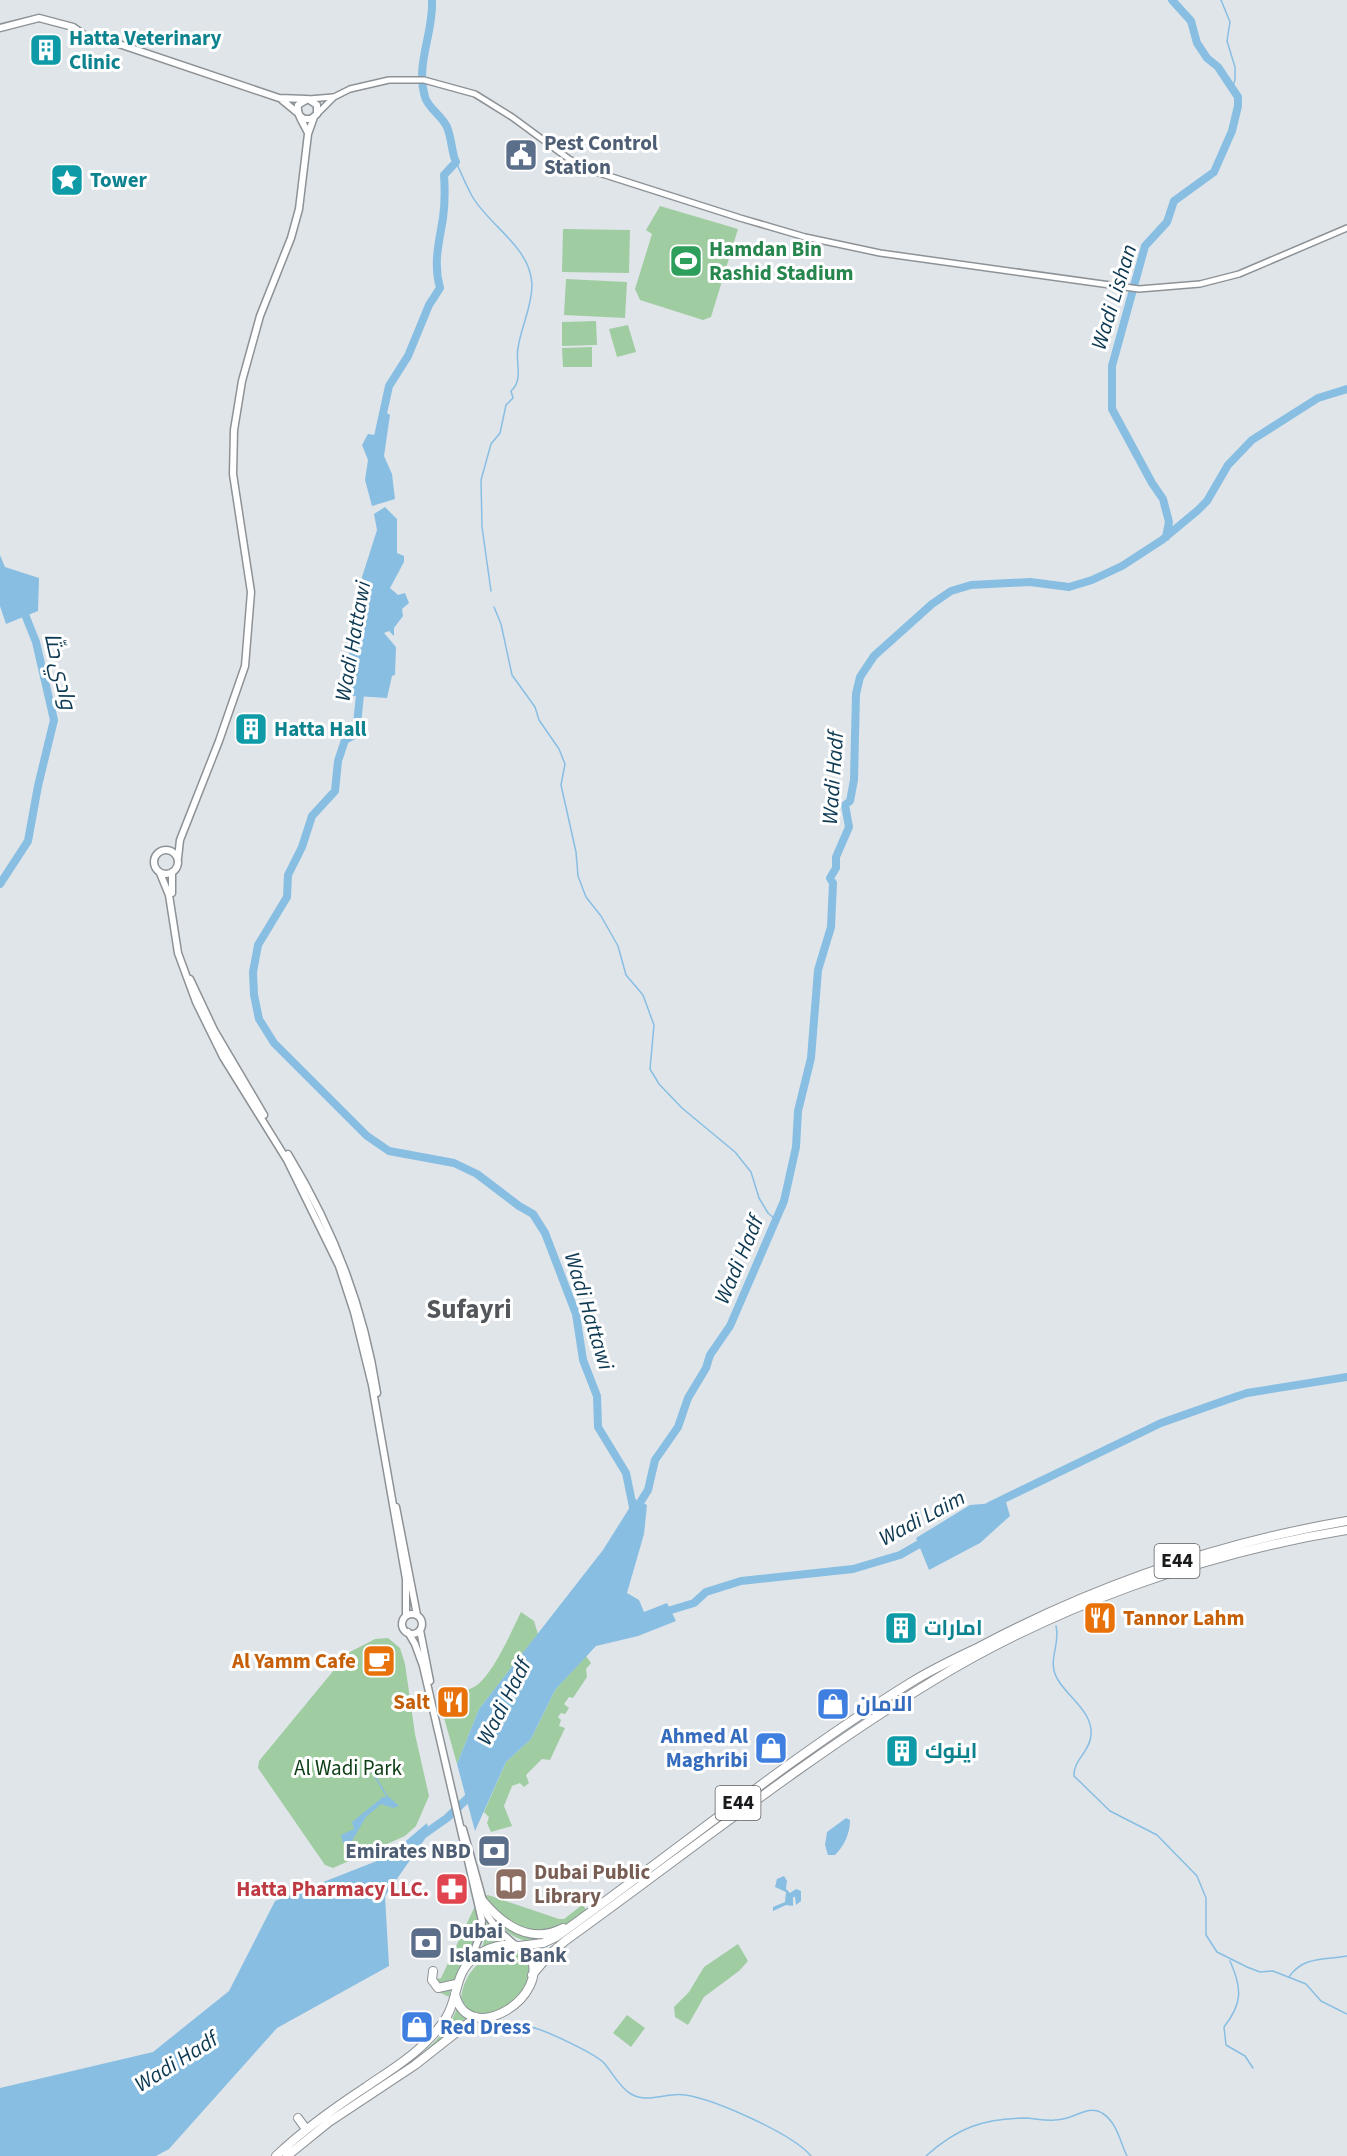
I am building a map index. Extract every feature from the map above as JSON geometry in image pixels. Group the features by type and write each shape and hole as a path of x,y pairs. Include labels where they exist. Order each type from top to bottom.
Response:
{"highway":[{"name":"E44","path":"517,1946 550,1940 844,1726 912,1682 1003,1634 1069,1602 1200,1554 1293,1530 1347,1521"},
{"name":"E44","path":"532,1975 565,1941 801,1768 932,1681 982,1654 1071,1612 1164,1575 1247,1550 1347,1530"},
{"path":"982,1654 992,1644 1005,1639 1003,1634"},
{"path":"482,1900 504,1923 528,1933 554,1932 578,1920"},
{"path":"276,2156 306,2129 416,2052 438,2029 449,2012 456,1984 469,1962 495,1947 517,1946 532,1961 532,1975 525,1993 512,2007 492,2018 476,2018 460,2007 455,1994"},
{"path":"433,1971 432,1980 438,1988 456,1984"},
{"path":"288,2156 329,2122 398,2076 476,2018"},
{"path":"393,2068 398,2076"},
{"path":"298,2118 306,2129"}],"main road":[{"path":"0,28 32,18 45,19 73,27 90,39 108,40 279,98 308,99 317,105 316,116 308,134 299,209 291,238 260,316 242,381 234,430 233,474 251,592 245,666 184,830 178,866 172,872 160,873"},
{"path":"279,98 308,120 316,116"},
{"path":"308,99 298,105 299,115 308,134"},
{"path":"184,830 165,849 159,851 154,859 155,867 169,895 178,953 196,1002 223,1057 281,1150 339,1266 354,1312 372,1385 406,1580 406,1616 403,1624 423,1666 455,1808 489,1920 517,1946"},
{"path":"165,849 173,852 178,858"},
{"path":"172,872 171,887 179,942 200,1002 229,1057 324,1218 358,1308 376,1384 417,1615 422,1620 420,1641 427,1661 455,1808"},
{"path":"406,1616 417,1615"},
{"path":"408,1632 420,1630"},
{"path":"461,1830 482,1922 480,1935 469,1962"}],"street":[{"path":"308,99 334,97 351,89 389,80 424,80 475,94 512,117 573,162 643,189 805,237 880,253 988,270 1139,289 1200,284 1239,273 1347,228"},
{"path":"316,116 334,97"}],"green space":[{"name":"Hamdan Bin Rashid Stadium","path":"660,206 738,229 711,317 703,320 640,300 635,289 652,234 646,230"},
{"path":"563,229 630,230 629,273 562,272"},
{"path":"566,279 627,282 625,318 564,315"},
{"path":"596,321 597,345 562,346 562,322"},
{"path":"628,325 636,352 617,357 609,329"},
{"path":"592,347 592,367 563,367 562,348"},
{"path":"521,1612 534,1621 538,1634 479,1709 457,1764 439,1700 444,1687 465,1690 479,1683 500,1654"},
{"name":"Al Wadi Park","path":"388,1638 400,1648 405,1664 415,1734 429,1796 416,1826 405,1836 333,1868 325,1865 258,1768 259,1761 348,1653 375,1639"},
{"path":"586,1656 591,1663 586,1669 587,1677 573,1698 569,1697 564,1704 569,1708 565,1714 561,1713 558,1717 561,1720 559,1726 565,1728 550,1760 542,1759 526,1775 529,1783 524,1787 520,1783 512,1786 504,1806 512,1826 491,1832 487,1823 489,1817 484,1812 506,1762 531,1739 555,1690"},
{"path":"488,1895 559,1919 564,1919 582,1905 587,1910 558,1934 545,1940 522,1940 502,1928 488,1908 484,1896"},
{"path":"477,1906 478,1921 474,1944 458,1973 449,1997 435,1990 439,1986 437,1979 441,1978"},
{"path":"487,1919 508,1941 480,1952 486,1936"},
{"path":"738,1944 748,1961 739,1971 704,1997 688,2025 675,2017 674,2007 689,1992 704,1967"},
{"path":"515,1949 530,1960 531,1977 526,1987 513,2002 496,2012 478,2014 469,2011 461,1998 463,1987 472,1970 486,1958"},
{"path":"457,2008 469,2021 402,2069 441,2035"},
{"path":"627,2015 645,2028 631,2047 613,2033"}],"water":[{"path":"384,411 390,415 384,456 392,474 395,499 372,506 365,480 368,460 362,445 368,434 375,435 381,430"},
{"path":"385,507 397,519 397,553 404,556 404,562 390,588 398,595 405,593 409,603 402,609 403,616 394,628 394,636 389,631 384,633 396,647 395,675 392,676 387,698 340,695 348,686 348,667 352,662 345,642 352,625 350,613 357,608 358,600 364,598 362,577 377,530 374,514"},
{"path":"0,555 5,567 39,578 38,611 6,624 0,606"},
{"path":"635,1499 647,1505 644,1534 627,1593 639,1600 644,1612 667,1603 676,1621 638,1636 596,1646 555,1690 531,1739 506,1762 475,1831 457,1764 479,1709 603,1550"},
{"path":"1006,1502 1010,1516 980,1543 929,1570 916,1538 970,1505"},
{"path":"383,1797 389,1797 399,1806 393,1808 381,1804 366,1817 352,1841 343,1843 341,1835 354,1829 352,1822"},
{"path":"846,1818 850,1820 846,1839 835,1855 828,1855 825,1845 827,1832"},
{"path":"427,1823 429,1833 385,1896 389,1966 277,2028 169,2149 156,2156 0,2156 0,2088 153,2052 229,1991 275,1901 387,1857"},
{"path":"784,1876 787,1881 786,1889 790,1893 796,1889 801,1891 801,1901 796,1905 795,1897 793,1897 793,1906 786,1905 773,1911 773,1907 785,1902 786,1892 775,1887 777,1879"}],"waterway":[{"name":"Wadi Hattawi","path":"377,441 389,386 408,356 429,305 440,288 437,261 444,207 444,175 456,162 447,127 427,101 423,85 423,60 432,0"},
{"name":"Wadi Lishan","path":"1166,537 1169,522 1163,499 1112,409 1112,366 1145,246 1167,222 1174,201 1214,172 1232,131 1238,106 1238,97 1218,67 1207,58 1197,43 1191,21 1172,0"},
{"path":"1221,0 1230,22 1227,41 1235,67 1235,80 1232,88"},
{"path":"456,162 479,207 508,237 525,259 532,285 517,353 518,376 515,387 511,391 513,398 506,405 500,433 491,444 481,480 482,527 491,591"},
{"name":"Wadi Hadf","path":"636,1509 648,1490 655,1460 678,1427 688,1398 706,1368 710,1355 730,1326 784,1201 796,1147 798,1111 811,1058 818,970 831,927 833,883 830,878 836,868 836,857 849,827 845,805 850,801 854,780 856,694 860,677 874,656 932,604 951,591 971,585 1030,582 1069,587 1092,580 1122,566 1162,540 1197,511 1207,501 1228,465 1252,440 1318,398 1347,389"},
{"name":"وادي حتّا","path":"0,884 28,841 54,720 36,642 22,607"},
{"path":"494,607 501,624 512,675 535,707 539,720 559,749 565,764 561,785 576,852 578,876 586,897 601,916 618,946 626,975 643,995 654,1025 650,1069 659,1084 682,1108 735,1152 751,1172 759,1198 768,1213 776,1220"},
{"name":"Wadi Hattawi","path":"361,685 356,734 345,740 338,761 335,791 312,816 302,847 288,875 287,897 258,945 253,972 254,995 259,1019 274,1043 367,1136 389,1151 454,1163 477,1174 533,1214 545,1233 576,1314 583,1360 597,1396 598,1427 626,1473 634,1512"},
{"name":"Wadi Laim","path":"989,1506 1161,1423 1247,1393 1347,1377"},
{"name":"Wadi Laim","path":"661,1613 694,1603 706,1592 741,1581 853,1569 900,1555 928,1539"},
{"path":"1056,1626 1057,1640 1053,1660 1055,1673 1062,1686 1084,1712 1091,1727 1090,1741 1076,1765 1074,1776 1110,1811 1157,1835 1197,1876 1206,1898 1206,1935 1217,1952 1260,1972 1273,1971 1306,1984 1321,2001 1347,2014"},
{"path":"362,1764 372,1772 387,1796"},
{"name":"Wadi Hadf","path":"420,1837 447,1818 474,1792"},
{"path":"1289,1977 1301,1965 1308,1962 1347,1956"},
{"path":"1230,1961 1237,1979 1239,1995 1235,2010 1224,2027 1226,2045 1245,2056 1253,2068"},
{"path":"508,2026 538,2029 580,2048 604,2063 623,2088 637,2097 685,2095 714,2103 771,2128 802,2147 811,2156"},
{"path":"926,2156 949,2138 972,2126 1011,2118 1059,2120 1093,2110 1102,2113 1111,2122 1127,2156"}],"place":[{"name":"Hatta Veterinary Clinic","path":"46,50"},
{"name":"Pest Control Station","path":"521,155"},
{"name":"Tower","path":"67,180"},
{"name":"Hamdan Bin Rashid Stadium","path":"686,261"},
{"name":"Hatta Hall","path":"251,729"},
{"name":"Tannor Lahm","path":"1100,1618"},
{"name":"امارات","path":"901,1628"},
{"name":"Al Yamm Cafe","path":"379,1661"},
{"name":"Salt","path":"453,1702"},
{"name":"الامان","path":"833,1704"},
{"name":"Ahmed Al Maghribi","path":"771,1748"},
{"name":"اينوك","path":"902,1751"},
{"name":"Emirates NBD","path":"494,1851"},
{"name":"Dubai Public Library","path":"511,1884"},
{"name":"Hatta Pharmacy LLC.","path":"452,1889"},
{"name":"Dubai Islamic Bank","path":"426,1943"},
{"name":"Red Dress","path":"417,2027"}],"district":[{"name":"Sufayri","path":"469,1309"}]}
